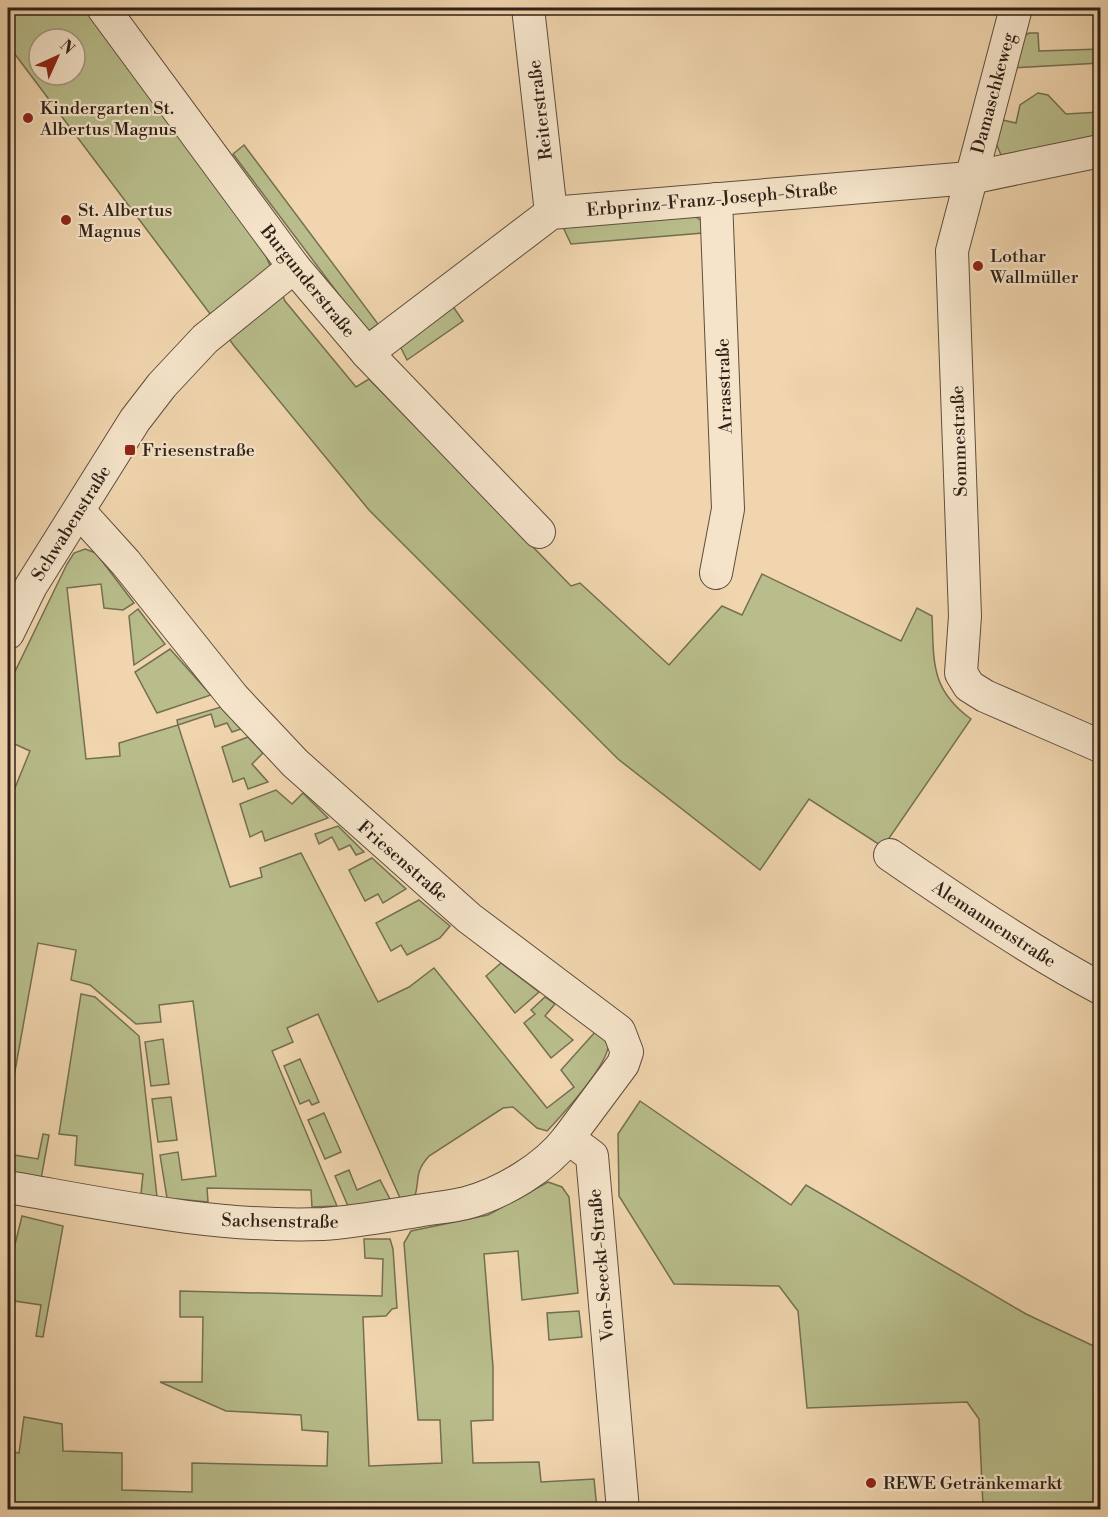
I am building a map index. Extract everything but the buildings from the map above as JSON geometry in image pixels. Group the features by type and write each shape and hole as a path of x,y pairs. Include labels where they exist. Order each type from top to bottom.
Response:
{"street":[{"name":"Burgunderstraße","path":"103,8 294,267 367,353 539,532"},
{"name":"Reiterstraße","path":"528,8 551,213"},
{"name":"Damaschkeweg","path":"970,178 1016,8"},
{"name":"Erbprinz-Franz-Joseph-Straße","path":"551,213 970,178 1101,151"},
{"name":"Sommestraße","path":"970,178 952,251 965,616 961,673 969,686 985,696 1101,746"},
{"name":"Arrasstraße","path":"716,199 728,509 716,573"},
{"path":"367,353 551,213"},
{"name":"Schwabenstraße","path":"8,633 31,586 130,427 162,385 205,339 294,267"},
{"name":"Friesenstraße","path":"79,511 106,539 234,698 295,763 469,918 619,1031 627,1052 623,1064 568,1137"},
{"name":"Alemannenstraße","path":"890,855 975,913 1059,966 1101,988"},
{"name":"Sachsenstraße","path":"8,1187 160,1214 215,1220 284,1223 350,1222 466,1203 499,1191 558,1151 568,1137"},
{"name":"Von-Seeckt-Straße","path":"568,1137 592,1156 623,1509"}],"green space":[{"path":"8,8 86,8 263,249 285,301 356,387 369,379 571,586 580,583 669,665 722,606 742,615 762,574 901,641 917,608 932,616 934,661 941,685 948,697 971,719 883,847 809,799 760,870 618,759 369,510 235,347 40,87 87,87 87,27 27,27 27,70 8,45"},
{"path":"1029,33 1038,33 1039,51 1100,49 1100,63 1011,68 1022,37"},
{"path":"1038,93 1048,95 1066,114 1100,112 1100,136 1001,155 995,141 998,119 1016,123 1020,105"},
{"path":"244,145 378,324 367,332 233,154"},
{"path":"691,213 704,223 703,233 571,244 562,225"},
{"path":"450,302 463,321 407,360 399,344"},
{"path":"85,549 96,553 134,603 123,610 104,608 101,584 67,588 86,759 120,756 119,743 178,725 230,887 262,877 260,868 301,853 378,1002 409,987 434,968 547,1108 574,1087 561,1070 596,1031 608,1040 608,1049 595,1073 547,1131 537,1128 513,1107 503,1108 429,1156 419,1171 415,1196 401,1200 318,1014 287,1028 293,1042 272,1051 337,1206 312,1207 311,1190 207,1188 208,1202 167,1198 160,1155 178,1152 182,1180 216,1176 193,1001 159,1005 161,1022 136,1024 90,985 71,980 76,950 38,943 8,1110 8,805 30,751 8,741 8,686 67,564 74,553"},
{"path":"138,609 165,644 134,665 129,616"},
{"path":"170,649 211,695 157,713 135,672"},
{"path":"221,707 241,729 232,732 227,723 215,727 211,714 178,725 177,720"},
{"path":"248,737 263,753 252,764 268,782 248,789 244,778 233,782 222,747"},
{"path":"276,790 292,804 303,793 328,818 265,841 262,831 250,837 240,804"},
{"path":"338,826 364,852 356,855 350,845 339,850 332,837 319,844 315,834"},
{"path":"372,858 406,889 383,903 378,894 365,901 349,870"},
{"path":"419,900 450,926 440,938 407,955 401,945 391,951 376,923"},
{"path":"501,963 539,992 515,1013 486,976"},
{"path":"81,994 95,997 139,1036 157,1197 141,1194 143,1174 75,1165 77,1136 59,1134"},
{"path":"545,997 555,1004 545,1016 573,1040 551,1058 524,1023 535,1014 531,1010"},
{"path":"163,1039 169,1084 151,1086 145,1042"},
{"path":"300,1059 319,1102 312,1105 309,1100 300,1104 284,1066"},
{"path":"171,1097 177,1140 158,1142 152,1099"},
{"path":"640,1101 791,1205 806,1185 1026,1314 1100,1349 1100,1509 1007,1510 983,1506 979,1419 967,1402 807,1408 798,1311 779,1286 674,1284 619,1196 618,1134"},
{"path":"324,1113 341,1152 325,1159 308,1120"},
{"path":"43,1134 49,1135 41,1179 8,1173 8,1154 38,1159"},
{"path":"349,1170 357,1190 380,1180 391,1201 348,1206 335,1176"},
{"path":"548,1182 562,1187 569,1197 578,1293 522,1300 518,1251 484,1254 493,1367 493,1420 471,1421 473,1463 539,1462 541,1482 594,1479 597,1509 8,1509 8,1451 19,1453 24,1417 62,1424 63,1451 122,1453 122,1490 192,1492 192,1463 327,1466 328,1432 302,1430 301,1415 226,1411 160,1382 202,1382 203,1317 180,1317 180,1291 382,1296 383,1259 365,1258 364,1239 390,1239 393,1249 397,1308 392,1309 386,1316 363,1317 369,1466 442,1463 440,1420 418,1420 404,1243 411,1231 488,1215"},
{"path":"22,1216 63,1226 43,1337 36,1336 41,1305 8,1300 8,1273"},
{"path":"579,1311 582,1337 549,1340 547,1313"}],"place":[{"name":"Kindergarten St. Albertus Magnus","path":"28,118"},
{"name":"St. Albertus Magnus","path":"66,220"},
{"name":"Lothar Wallmüller","path":"978,266"},
{"name":"Friesenstraße","path":"130,450"},
{"name":"REWE Getränkemarkt","path":"871,1483"}]}
